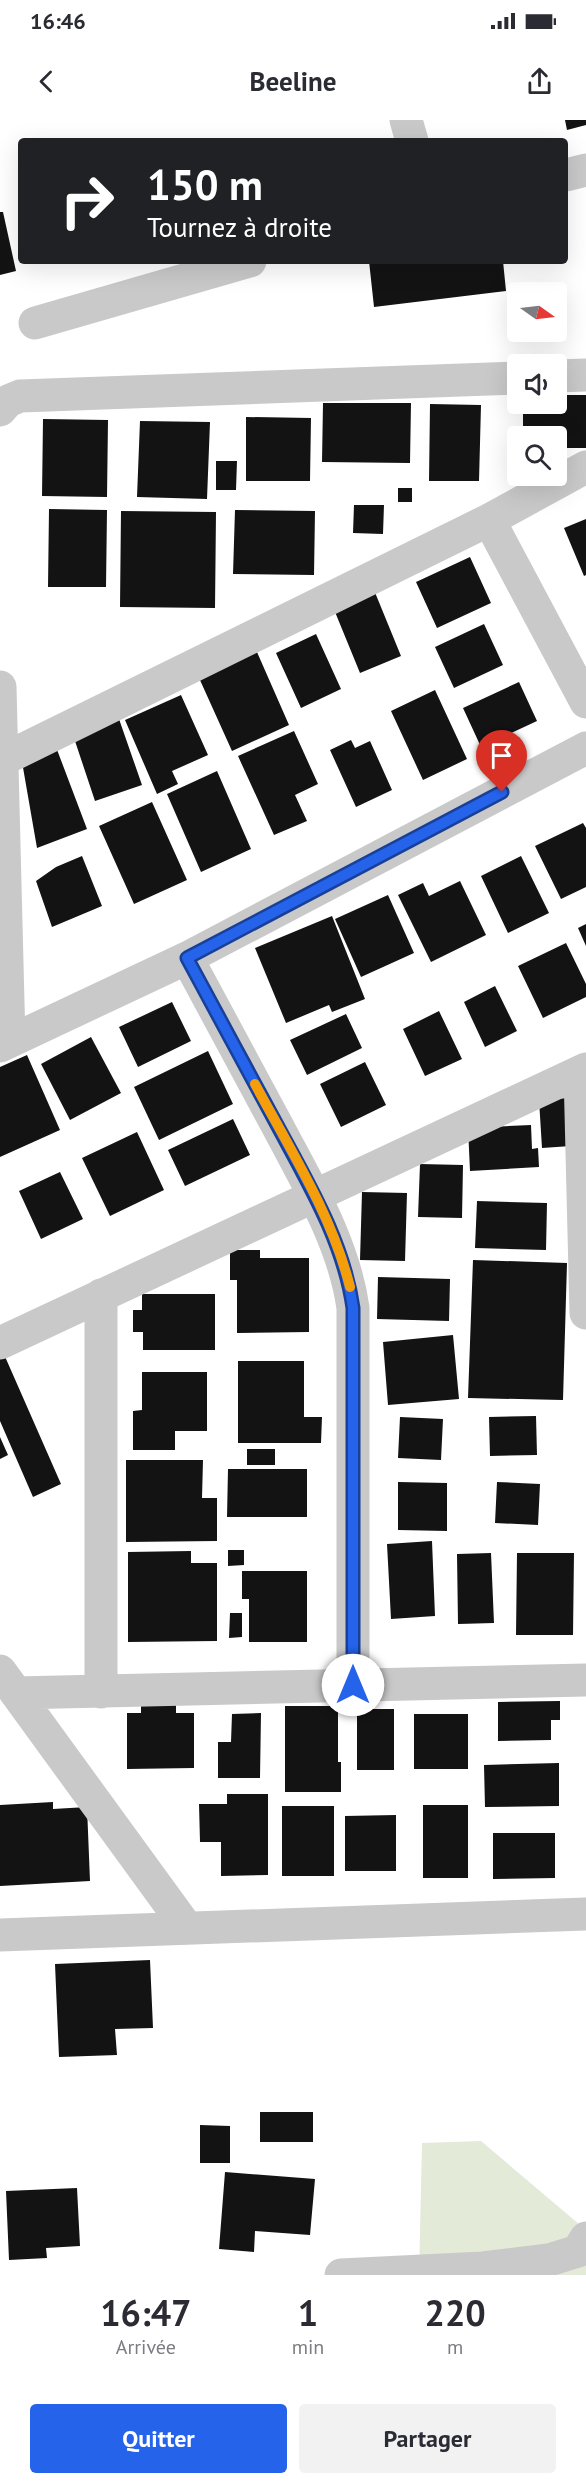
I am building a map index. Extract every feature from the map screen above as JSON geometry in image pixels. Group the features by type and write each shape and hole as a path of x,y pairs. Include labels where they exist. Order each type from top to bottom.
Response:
{"street":[{"path":"406,120 411,138"},
{"path":"568,174 586,170"},
{"path":"34,323 240,264"},
{"path":"567,376 586,375"},
{"path":"0,410 8,401 20,396 507,378"},
{"path":"2,760 489,520 586,467"},
{"path":"489,520 586,702"},
{"path":"0,687 5,1044 187,958 586,748"},
{"path":"187,958 315,1196 343,1263 350,1286 353,1308 353,1685"},
{"path":"0,1343 583,1071 586,1314"},
{"path":"101,1295 101,1692"},
{"path":"8,1682 101,1692 586,1680"},
{"path":"8,1682 187,1928"},
{"path":"0,1935 586,1914"},
{"path":"341,2275 483,2268 549,2260 578,2251 586,2238"}],"green space":[{"path":"481,2141 586,2230 586,2275 419,2275 422,2143"}],"building":[{"path":"565,120 586,120 586,125 567,130"},
{"path":"0,212 3,212 16,271 0,275"},
{"path":"369,264 503,264 506,291 374,307"},
{"path":"567,395 586,395 586,448 567,448 567,426 523,426 523,414 567,414"},
{"path":"323,403 411,403 410,463 322,462"},
{"path":"430,404 481,405 479,481 429,481"},
{"path":"246,417 311,418 310,481 246,481"},
{"path":"43,419 108,420 107,497 42,496"},
{"path":"140,421 210,422 207,499 137,497"},
{"path":"216,461 237,461 236,490 216,490"},
{"path":"398,488 412,488 412,502 398,502"},
{"path":"354,505 384,505 383,534 353,533"},
{"path":"49,509 107,510 106,587 48,587"},
{"path":"235,510 315,511 314,575 233,574"},
{"path":"121,511 216,512 215,608 120,607"},
{"path":"586,519 586,575 584,576 564,528"},
{"path":"470,557 491,603 437,628 416,582"},
{"path":"374,590 401,656 360,673 333,607"},
{"path":"484,624 503,665 454,688 435,647"},
{"path":"316,634 341,689 301,708 276,653"},
{"path":"253,643 289,725 232,751 195,669"},
{"path":"519,682 537,721 481,747 463,708"},
{"path":"435,690 467,759 423,780 391,711"},
{"path":"181,695 208,755 172,771 178,784 157,794 125,720"},
{"path":"119,719 142,785 95,801 73,735"},
{"path":"294,731 318,784 295,795 307,821 274,835 238,756"},
{"path":"351,740 355,748 370,741 392,790 356,807 330,750"},
{"path":"56,747 87,829 37,848 21,756"},
{"path":"217,771 251,849 201,872 167,794"},
{"path":"152,802 187,880 134,904 99,826"},
{"path":"583,823 586,828 586,887 561,899 535,846"},
{"path":"82,856 102,906 52,927 36,881 56,867"},
{"path":"521,856 549,913 508,933 481,876"},
{"path":"460,881 486,935 431,962 398,895 423,883 429,896"},
{"path":"388,895 414,953 361,977 335,919"},
{"path":"332,916 365,999 332,1012 329,1005 286,1023 255,948"},
{"path":"586,924 586,946 578,928"},
{"path":"566,943 586,984 586,997 543,1018 518,966"},
{"path":"495,986 517,1031 485,1047 464,1002"},
{"path":"172,1002 191,1041 138,1067 119,1027"},
{"path":"439,1011 462,1059 425,1076 403,1029"},
{"path":"346,1014 362,1048 307,1075 290,1040"},
{"path":"91,1037 121,1093 70,1120 41,1064"},
{"path":"208,1051 233,1104 159,1140 134,1087"},
{"path":"27,1055 60,1130 0,1157 0,1067"},
{"path":"365,1062 386,1105 341,1127 320,1084"},
{"path":"568,1098 571,1146 542,1148 539,1100"},
{"path":"233,1119 250,1155 185,1186 168,1150"},
{"path":"531,1125 532,1149 538,1148 539,1167 470,1171 468,1128"},
{"path":"137,1132 164,1190 110,1216 82,1158"},
{"path":"420,1164 463,1165 462,1218 418,1217"},
{"path":"60,1172 83,1219 41,1239 19,1191"},
{"path":"362,1192 407,1193 405,1261 360,1260"},
{"path":"477,1201 547,1203 546,1250 475,1248"},
{"path":"230,1250 260,1250 260,1258 309,1258 309,1332 237,1333 237,1280 230,1280"},
{"path":"473,1260 567,1263 563,1400 468,1398"},
{"path":"378,1277 450,1279 449,1321 377,1319"},
{"path":"142,1294 215,1294 215,1350 143,1350 143,1332 133,1332 133,1310 142,1310"},
{"path":"453,1335 459,1399 388,1405 383,1342"},
{"path":"3,1352 61,1484 33,1497 0,1421 0,1353"},
{"path":"238,1361 304,1361 304,1417 322,1417 321,1443 238,1443"},
{"path":"142,1372 207,1372 207,1431 175,1431 175,1450 133,1450 133,1411 142,1410"},
{"path":"536,1416 537,1455 490,1456 489,1417"},
{"path":"400,1417 443,1419 441,1460 398,1458"},
{"path":"0,1437 8,1455 0,1459"},
{"path":"247,1449 275,1449 275,1465 247,1465"},
{"path":"126,1460 203,1460 202,1498 217,1498 217,1541 126,1542"},
{"path":"228,1469 307,1469 307,1517 227,1517"},
{"path":"398,1482 447,1483 447,1531 398,1530"},
{"path":"497,1482 540,1484 538,1525 495,1523"},
{"path":"432,1541 435,1616 391,1619 387,1544"},
{"path":"228,1550 244,1550 244,1565 228,1566"},
{"path":"191,1551 191,1563 217,1563 217,1641 128,1642 128,1552"},
{"path":"491,1553 494,1623 458,1624 457,1554"},
{"path":"517,1553 574,1553 573,1635 516,1635"},
{"path":"242,1571 307,1571 307,1642 249,1642 249,1599 242,1599"},
{"path":"230,1613 242,1613 242,1637 229,1638"},
{"path":"141,1692 176,1692 176,1713 194,1713 194,1768 127,1769 127,1713 141,1713"},
{"path":"560,1701 560,1720 551,1720 551,1740 498,1741 498,1702"},
{"path":"285,1706 338,1706 338,1762 341,1762 341,1792 285,1792"},
{"path":"357,1709 394,1709 394,1770 357,1770"},
{"path":"261,1713 260,1778 218,1778 218,1742 231,1742 232,1714"},
{"path":"414,1714 468,1714 468,1769 414,1769"},
{"path":"559,1763 559,1806 485,1807 484,1765"},
{"path":"227,1794 268,1794 268,1875 221,1876 221,1842 200,1842 199,1804 227,1804"},
{"path":"53,1802 53,1809 87,1807 90,1881 0,1886 0,1805"},
{"path":"423,1805 468,1805 468,1878 423,1878"},
{"path":"282,1806 334,1806 334,1876 282,1876"},
{"path":"396,1815 396,1871 345,1871 345,1816"},
{"path":"493,1833 555,1833 555,1878 493,1879"},
{"path":"150,1960 153,2028 115,2029 117,2055 59,2057 55,1964"},
{"path":"260,2112 313,2112 313,2142 260,2142"},
{"path":"200,2125 230,2126 230,2163 200,2163"},
{"path":"225,2172 315,2179 310,2235 255,2231 254,2252 219,2249"},
{"path":"77,2188 80,2246 46,2248 47,2258 9,2260 6,2191"}],"slow traffic":[{"path":"255,1084 315,1196 343,1263 350,1287"}],"route":[{"path":"353,1685 353,1308 350,1286 343,1263 315,1196 187,958 502,792"}]}
